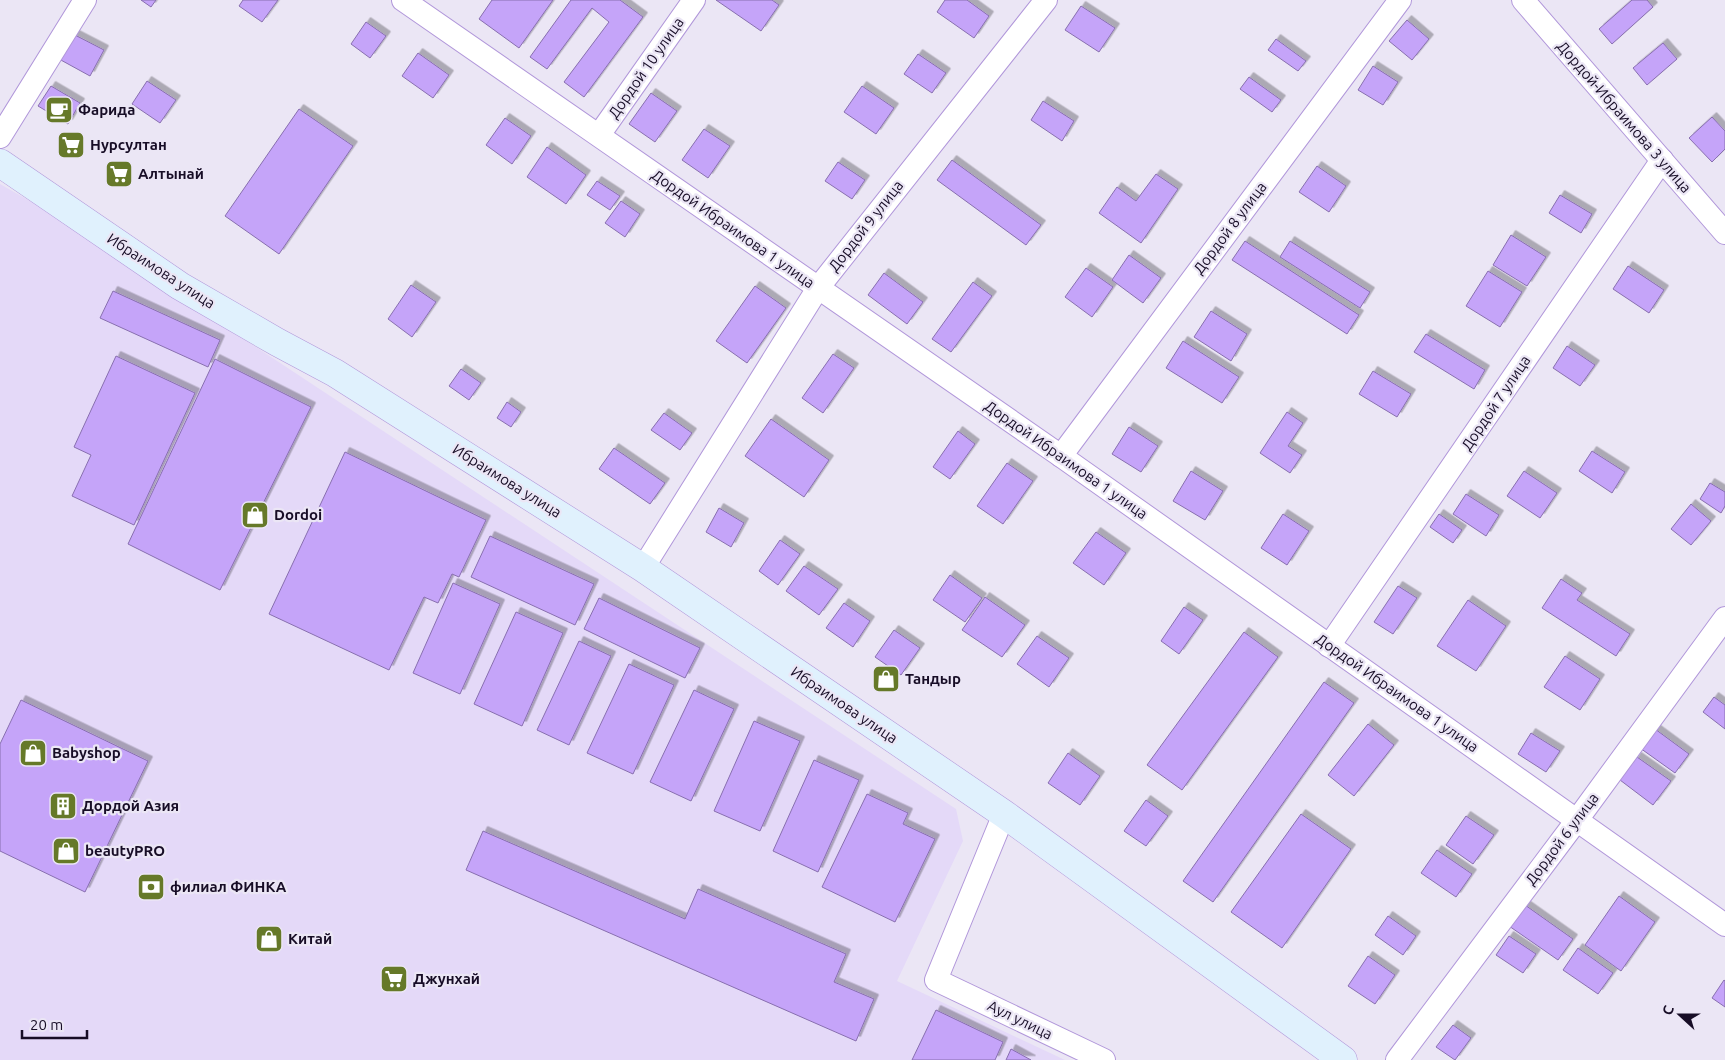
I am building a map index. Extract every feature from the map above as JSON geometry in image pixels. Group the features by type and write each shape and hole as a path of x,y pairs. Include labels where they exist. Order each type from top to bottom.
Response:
{"main road":[{"name":"Ибраимова улица","path":"0,163 180,286 277,342 335,372 643,568 1004,814 1343,1060"}],"street":[{"path":"0,137 85,0"},
{"name":"Дордой Ибраимова 1 улица","path":"403,0 1061,456 1725,925"},
{"name":"Дордой 10 улица","path":"598,135 694,0"},
{"name":"Дордой 9 улица","path":"643,568 818,288 1046,0"},
{"name":"Дордой 8 улица","path":"1061,456 1400,0"},
{"name":"Дордой-Ибраимова 3 улица","path":"1523,0 1725,234"},
{"name":"Дордой 7 улица","path":"1329,646 1662,160"},
{"name":"Дордой 6 улица","path":"1397,1060 1577,820 1725,618"},
{"name":"Аул улица","path":"1004,814 936,980 1104,1060"}],"shaded area":[{"name":"Dordoi","path":"0,184 65,221 956,809 963,841 897,981 1065,1060 0,1060"}],"building":[{"path":"141,0 156,0 151,7"},
{"path":"243,0 278,0 262,22 239,6"},
{"path":"492,0 553,0 519,48 479,19"},
{"path":"571,0 620,0 643,17 584,97 564,82 609,22 592,8 547,69 530,57"},
{"path":"716,0 772,0 779,5 761,31"},
{"path":"945,0 967,0 989,16 974,38 937,12"},
{"path":"1632,0 1647,0 1653,7 1612,44 1599,29"},
{"path":"1081,6 1115,28 1099,52 1065,30"},
{"path":"1407,20 1429,39 1412,60 1389,41"},
{"path":"366,22 386,36 370,58 351,44"},
{"path":"73,34 104,50 90,76 59,59"},
{"path":"1276,39 1306,61 1298,71 1268,50"},
{"path":"1663,43 1677,59 1647,85 1633,68"},
{"path":"418,53 449,75 433,98 402,76"},
{"path":"918,54 946,73 932,93 904,74"},
{"path":"1373,66 1398,82 1383,105 1358,90"},
{"path":"1249,77 1281,100 1272,112 1240,89"},
{"path":"147,81 176,100 160,123 132,104"},
{"path":"51,86 80,103 68,124 38,106"},
{"path":"862,86 894,108 876,134 844,112"},
{"path":"651,93 677,111 655,142 629,124"},
{"path":"1043,101 1074,121 1062,141 1031,120"},
{"path":"299,109 353,146 279,254 225,216"},
{"path":"1712,117 1725,131 1725,149 1712,162 1689,138"},
{"path":"505,118 531,136 512,164 486,145"},
{"path":"704,129 730,146 708,178 682,160"},
{"path":"547,147 586,175 566,204 527,177"},
{"path":"952,160 1041,225 1026,245 937,180"},
{"path":"838,162 865,180 852,199 825,181"},
{"path":"1317,166 1346,186 1329,212 1299,192"},
{"path":"1156,174 1178,189 1141,243 1099,213 1117,187 1136,201"},
{"path":"597,181 620,196 610,210 587,195"},
{"path":"1560,195 1592,214 1581,233 1549,213"},
{"path":"621,201 640,214 625,237 605,223"},
{"path":"1511,235 1546,257 1527,286 1493,265"},
{"path":"1245,241 1359,315 1347,334 1232,260"},
{"path":"1290,241 1370,292 1360,308 1280,257"},
{"path":"1129,255 1161,278 1143,303 1112,280"},
{"path":"1628,266 1664,290 1649,313 1613,289"},
{"path":"1086,268 1113,287 1092,317 1065,297"},
{"path":"1488,271 1522,292 1500,327 1466,306"},
{"path":"884,273 923,302 907,324 868,295"},
{"path":"973,282 992,296 951,352 932,339"},
{"path":"411,285 436,302 412,337 388,319"},
{"path":"755,286 786,308 747,363 716,341"},
{"path":"113,291 220,340 208,367 100,318"},
{"path":"1211,311 1247,334 1231,361 1194,337"},
{"path":"1426,334 1485,370 1474,389 1414,352"},
{"path":"1183,341 1239,377 1222,403 1166,368"},
{"path":"1567,346 1595,365 1580,386 1553,368"},
{"path":"833,354 854,368 823,413 802,398"},
{"path":"116,356 195,393 134,525 72,496 91,455 74,447"},
{"path":"215,359 311,407 220,590 128,544"},
{"path":"461,369 481,383 469,400 449,386"},
{"path":"1373,371 1411,394 1397,417 1359,394"},
{"path":"507,402 521,412 511,427 497,418"},
{"path":"1287,412 1303,423 1288,446 1302,455 1290,473 1260,453"},
{"path":"664,413 692,433 680,450 651,430"},
{"path":"771,419 829,460 804,497 745,456"},
{"path":"1129,427 1158,446 1141,472 1112,454"},
{"path":"958,431 975,444 950,479 933,467"},
{"path":"614,448 665,483 650,504 599,469"},
{"path":"1592,451 1625,472 1612,493 1579,471"},
{"path":"345,452 486,520 459,577 452,574 438,603 424,597 389,670 269,614"},
{"path":"1007,463 1033,481 1003,524 977,506"},
{"path":"1191,471 1223,491 1205,520 1173,501"},
{"path":"1524,471 1557,493 1540,518 1507,496"},
{"path":"1710,483 1725,492 1725,506 1721,513 1700,499"},
{"path":"1466,494 1499,515 1486,536 1453,514"},
{"path":"1691,504 1711,521 1691,545 1671,529"},
{"path":"719,508 744,523 731,547 706,532"},
{"path":"1283,514 1309,531 1287,565 1261,548"},
{"path":"1439,514 1462,530 1453,543 1430,527"},
{"path":"1096,532 1126,553 1104,585 1073,563"},
{"path":"490,536 594,584 575,625 471,577"},
{"path":"780,540 800,554 778,585 759,571"},
{"path":"804,566 838,589 819,615 786,591"},
{"path":"950,575 982,598 965,622 933,600"},
{"path":"1561,579 1582,593 1577,600 1630,634 1616,656 1542,608"},
{"path":"453,583 500,604 460,694 413,673"},
{"path":"1398,586 1417,598 1393,634 1374,622"},
{"path":"985,597 1025,625 1002,657 962,630"},
{"path":"599,598 700,648 685,678 584,629"},
{"path":"1468,600 1506,626 1476,671 1437,646"},
{"path":"844,603 870,621 853,647 826,628"},
{"path":"1184,607 1203,620 1179,654 1161,641"},
{"path":"516,612 563,633 522,726 474,704"},
{"path":"894,630 920,648 901,675 875,657"},
{"path":"1244,632 1278,657 1182,790 1147,765"},
{"path":"1037,636 1069,658 1049,687 1017,664"},
{"path":"579,641 611,656 569,745 537,730"},
{"path":"1565,656 1600,679 1580,710 1544,687"},
{"path":"629,664 674,685 633,774 587,753"},
{"path":"1324,682 1354,703 1213,902 1183,881"},
{"path":"694,690 734,709 691,801 650,782"},
{"path":"1714,697 1725,705 1725,729 1703,712"},
{"name":"Дордой Азия","path":"21,700 148,761 85,892 0,851 0,744"},
{"path":"754,721 800,741 760,831 714,811"},
{"path":"1368,724 1394,745 1354,796 1328,775"},
{"path":"1655,729 1689,754 1675,773 1640,748"},
{"path":"1531,733 1560,751 1546,772 1518,754"},
{"path":"1068,753 1100,776 1080,805 1048,783"},
{"path":"1637,757 1671,781 1653,805 1620,780"},
{"path":"814,760 859,780 818,872 773,851"},
{"path":"867,794 908,813 903,824 935,839 895,922 822,887"},
{"path":"1146,800 1168,816 1146,846 1124,831"},
{"path":"1301,814 1351,849 1282,948 1231,912"},
{"path":"1466,816 1494,835 1473,864 1446,845"},
{"path":"483,831 685,919 698,889 846,954 834,982 874,999 856,1041 466,870"},
{"path":"1437,850 1472,874 1456,897 1421,873"},
{"path":"1619,896 1655,922 1621,971 1585,945"},
{"path":"1525,905 1573,939 1558,960 1509,926"},
{"path":"1388,916 1416,936 1403,955 1375,935"},
{"path":"1509,936 1536,954 1523,973 1496,955"},
{"path":"1578,948 1613,973 1598,994 1563,970"},
{"path":"1368,956 1395,975 1375,1004 1348,986"},
{"path":"1725,981 1725,1007 1712,998"},
{"path":"936,1010 1003,1042 995,1060 912,1060"},
{"path":"1453,1025 1471,1038 1455,1060 1436,1047"},
{"path":"1011,1049 1031,1060 1006,1060"}],"place":[{"name":"Фарида","path":"59,110"},
{"name":"Нурсултан","path":"71,145"},
{"name":"Алтынай","path":"119,174"},
{"name":"Dordoi","path":"255,515"},
{"name":"Тандыр","path":"886,679"},
{"name":"Babyshop","path":"33,753"},
{"name":"Дордой Азия","path":"63,806"},
{"name":"beautyPRO","path":"66,851"},
{"name":"филиал ФИНКА","path":"151,887"},
{"name":"Китай","path":"269,939"},
{"name":"Джунхай","path":"394,979"}]}
